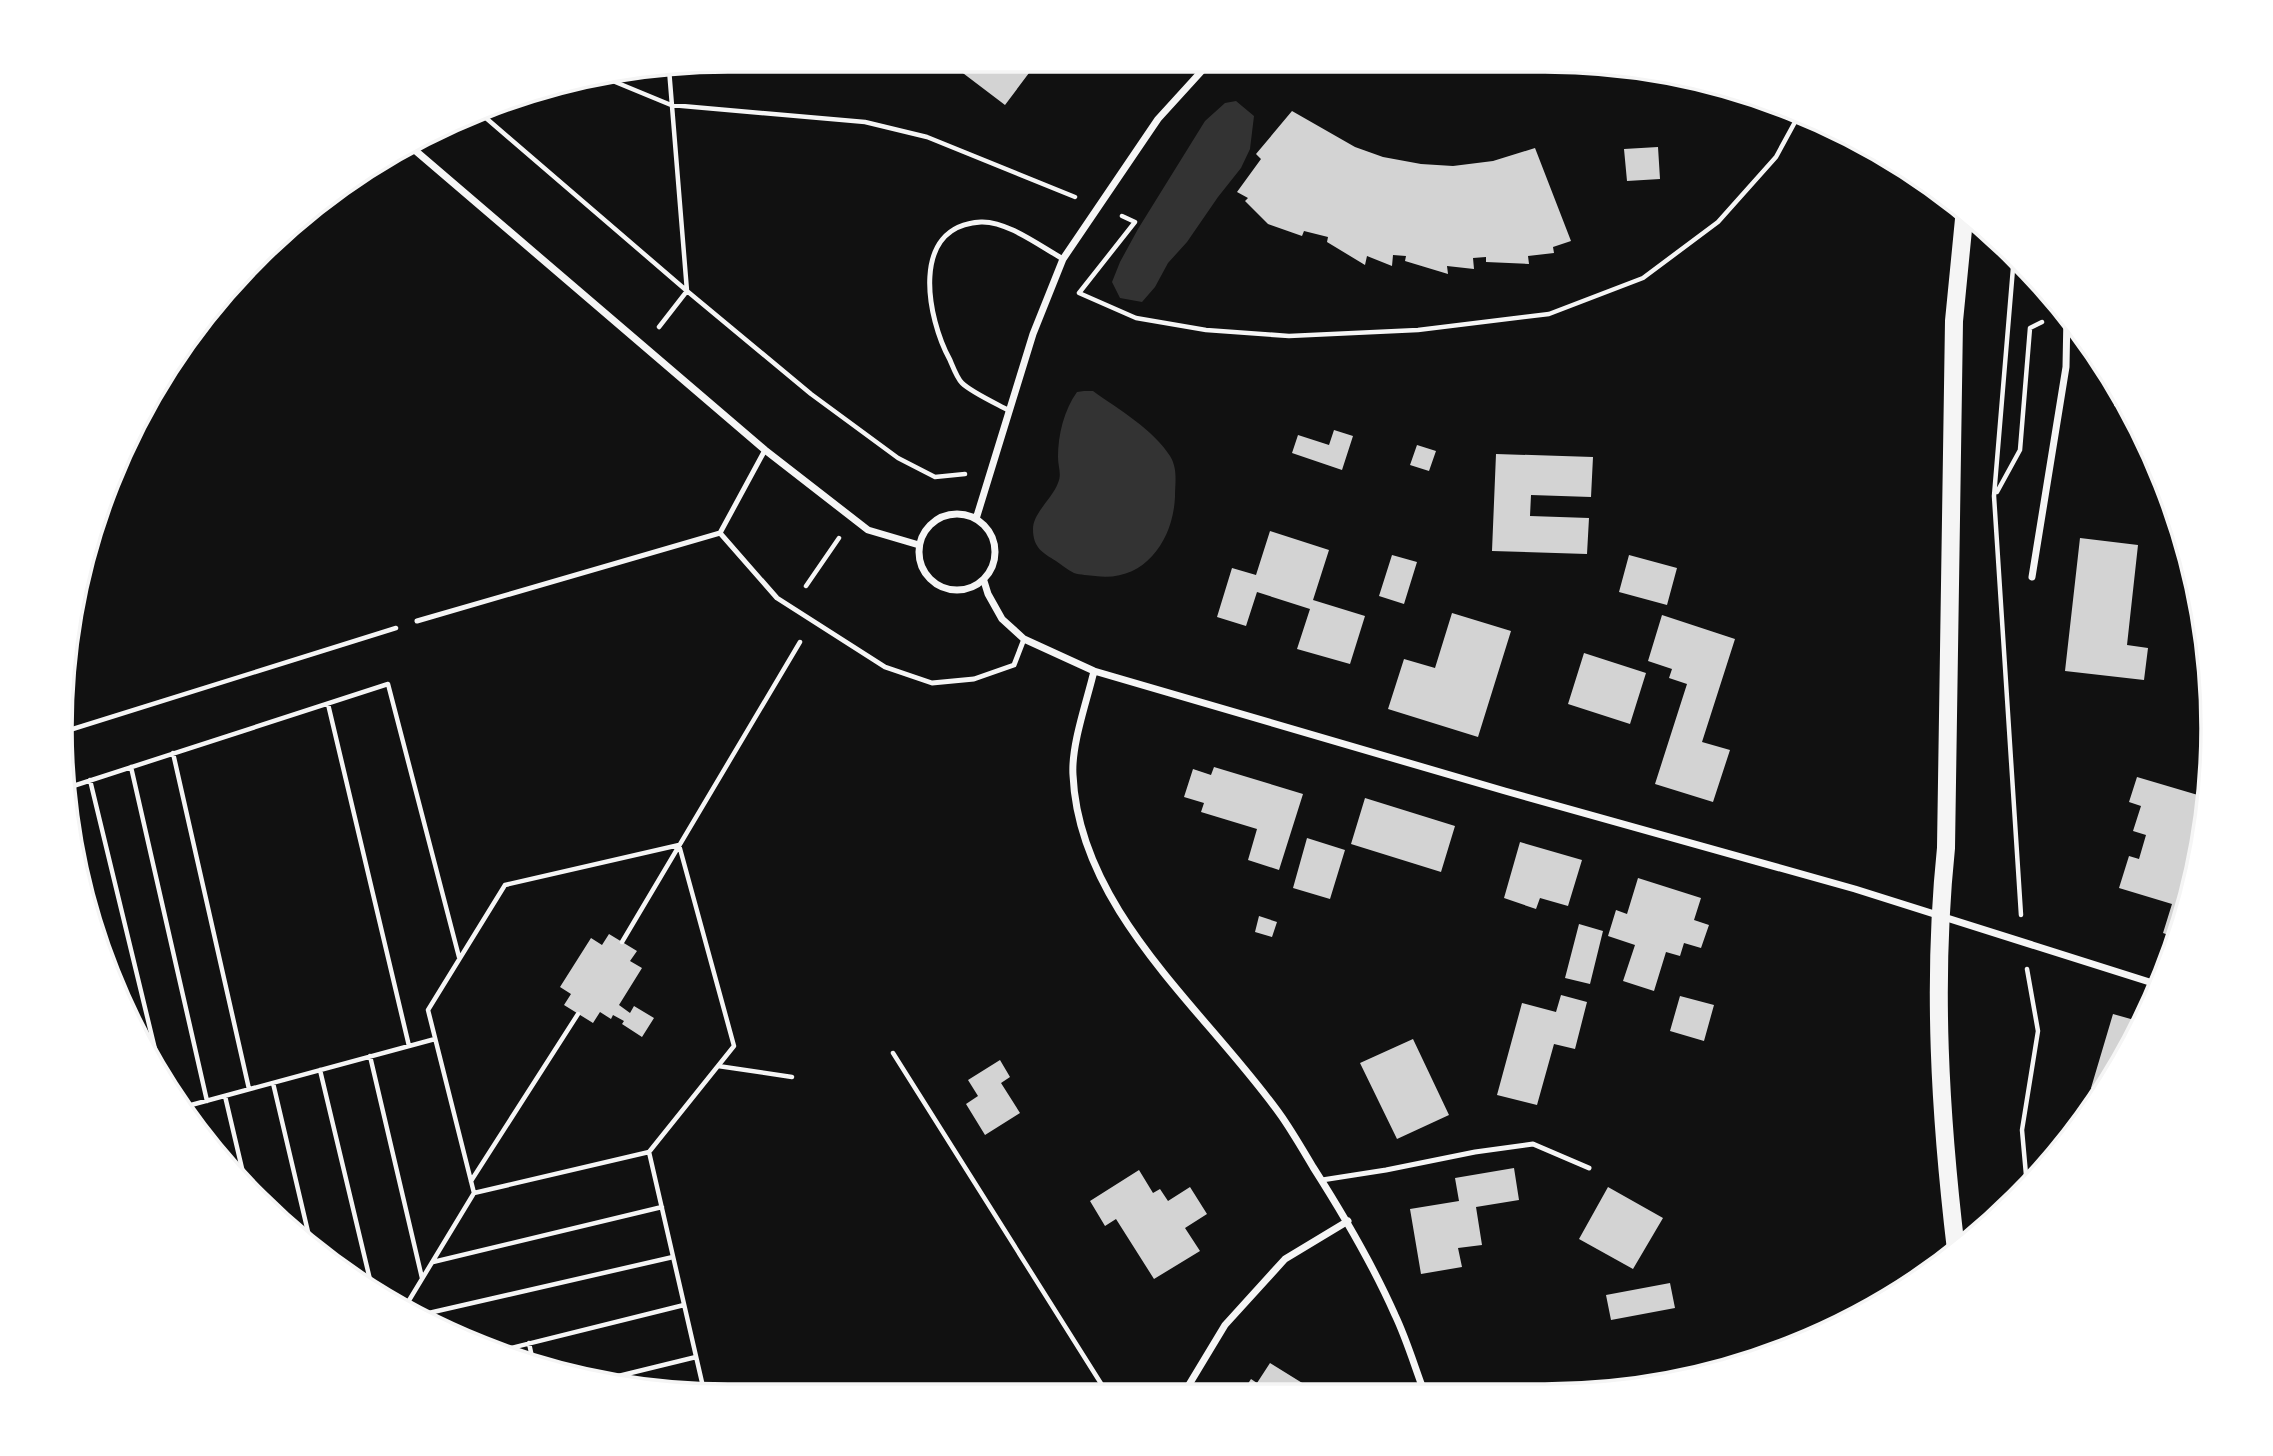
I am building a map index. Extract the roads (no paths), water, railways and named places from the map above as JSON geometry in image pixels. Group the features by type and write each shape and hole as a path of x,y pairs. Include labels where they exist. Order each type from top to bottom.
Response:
{"main road":[{"path":"1955,1240 1948,1178 1938,1019 1939,915 1945,848 1954,321 1964,223"}],"street":[{"path":"976,519 1033,334 1063,259 1158,119 1200,72"},
{"path":"416,151 765,450 869,530 919,544"},
{"path":"2032,577 2066,367 2067,330"},
{"path":"965,514 976,519 992,536 996,548 996,559 984,581 962,591 939,586 929,579 922,569 919,544 924,533 941,517 965,514"},
{"path":"984,581 1002,619 1024,639 1094,671 1939,915 2150,982"},
{"path":"1094,671 1072,773 1082,833 1096,871 1141,944 1282,1117 1348,1221 1396,1316 1421,1384"},
{"path":"1190,1384 1226,1325 1285,1259 1348,1221"}],"lane":[{"path":"1008,410 962,383 940,342 931,312 928,281 930,264 946,236 964,225 982,222 1002,225 1063,259"},
{"path":"417,621 720,533 765,450"},
{"path":"720,533 777,598 885,667 932,683 974,679 1014,665 1024,639"},
{"path":"1322,1180 1533,1144 1589,1168"}]}
